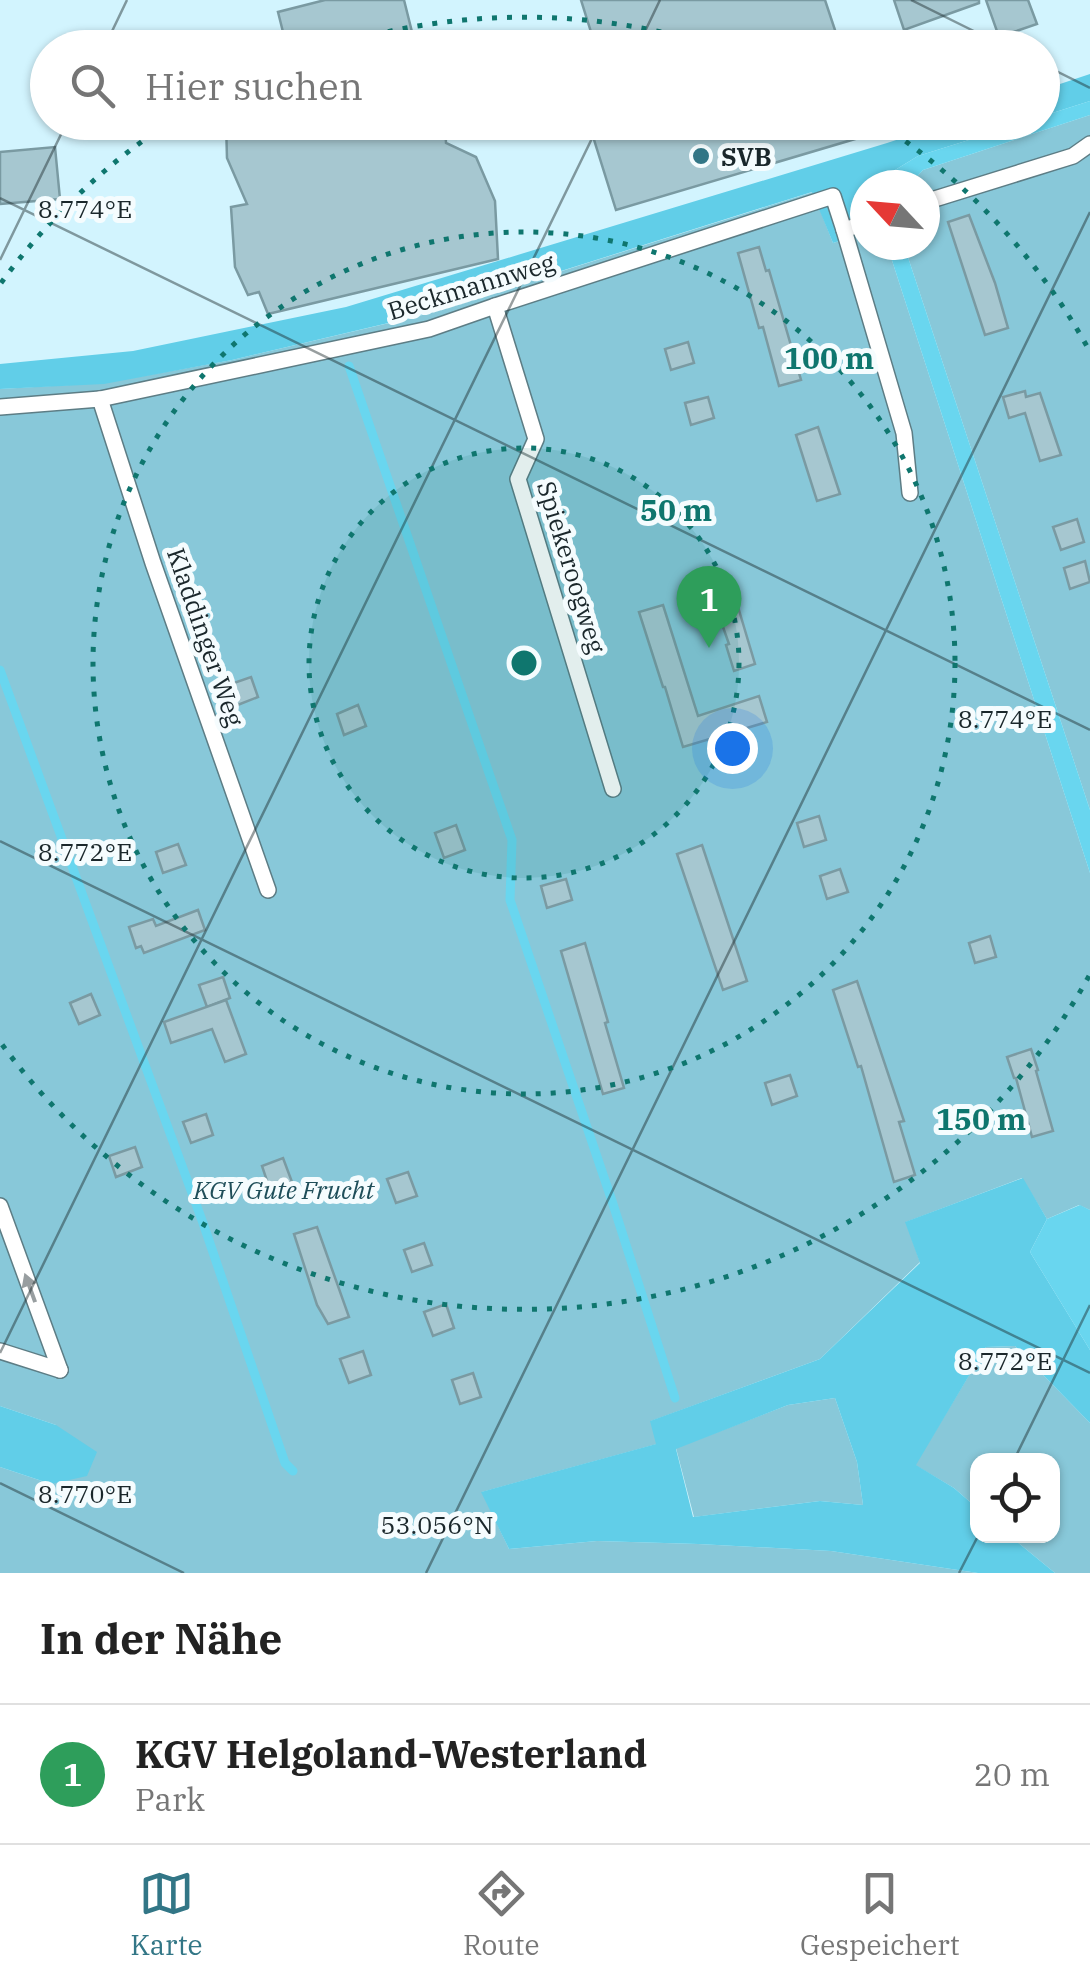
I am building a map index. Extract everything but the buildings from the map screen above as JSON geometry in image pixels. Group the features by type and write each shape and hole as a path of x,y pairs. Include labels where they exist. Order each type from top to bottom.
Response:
{"lane":[{"path":"940,197 1073,156 1090,144"},
{"name":"Beckmannweg","path":"0,407 100,399 429,329 833,196 844,230"},
{"path":"850,228 844,230 904,434 910,493"},
{"name":"Spiekeroogweg","path":"494,306 536,439 518,479 613,789"},
{"name":"Kladdinger Weg","path":"100,399 268,890"},
{"path":"0,1206 60,1370 0,1351"}],"green space":[{"path":"1090,115 1090,810 909,260 940,260 940,170 923,170 1014,140 1060,140 1060,125"},
{"name":"KGV Gute Frucht","path":"813,192 833,243 850,238 850,260 892,260 1090,873 1090,1210 1079,1205 1047,1219 1022,1178 906,1222 920,1262 820,1359 651,1421 657,1444 482,1492 509,1549 597,1541 698,1544 831,1551 978,1573 0,1573 0,1467 51,1484 56,1425 0,1406 0,389 104,383 232,360 419,316"},
{"path":"1015,1346 1090,1423 1090,1573 1055,1573 1019,1543 1060,1543 1060,1453 970,1453 970,1502 915,1465 986,1347"},
{"path":"835,1398 857,1462 863,1505 820,1501 694,1517 676,1448 788,1405"}],"shaded area":[{"path":"1090,74 1090,101 1060,111 1060,84"},
{"path":"1090,101 1090,115 1060,125 1060,111"},
{"path":"896,140 969,140 918,156 895,170 850,170 850,238 833,243 812,192 418,316 232,360 104,384 0,389 0,364 133,351 346,307"},
{"path":"969,140 1014,140 923,170 895,170 918,156"},
{"path":"892,260 909,260 1090,810 1090,873"},
{"path":"1023,1178 1047,1219 1030,1252 1090,1350 1090,1423 1015,1346 986,1347 916,1465 970,1502 970,1543 1019,1543 1055,1573 978,1573 831,1551 698,1544 597,1541 509,1549 481,1492 656,1444 650,1421 820,1359 920,1263 905,1222","holes":["835,1398 857,1462 863,1505 820,1501 693,1517 676,1449 788,1405"]},
{"path":"1080,1205 1090,1210 1090,1350 1030,1252 1047,1219"},
{"path":"0,1406 56,1425 97,1452 87,1476 51,1484 0,1467"}],"waterway":[{"path":"349,366 512,840 510,900 675,1398"},
{"path":"0,670 203,1223 285,1463 293,1471"}],"place":[{"name":"SVB","path":"701,156"},
{"name":"KGV Helgoland-Westerland","path":"709,648"}]}
